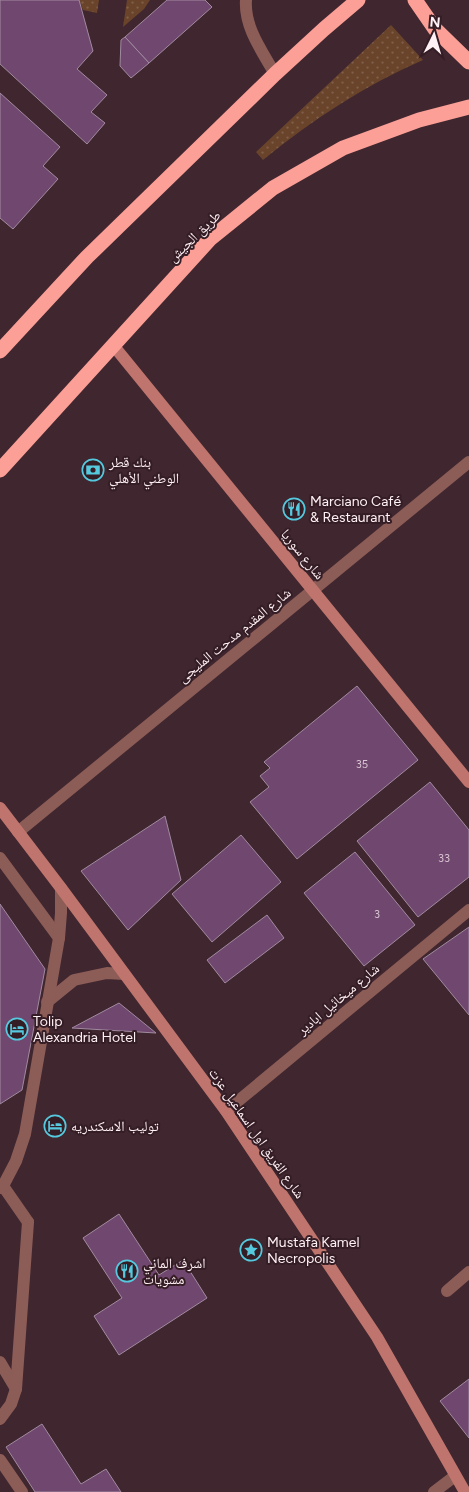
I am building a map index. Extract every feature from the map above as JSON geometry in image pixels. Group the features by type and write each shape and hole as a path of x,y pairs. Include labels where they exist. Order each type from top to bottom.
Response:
{"highway":[{"path":"0,351 87,257 275,74 358,0"},
{"path":"415,0 435,28 469,62"},
{"name":"طريق الجيش","path":"0,470 210,239 273,188 344,148 419,120 469,107"}],"street":[{"path":"246,0 245,9 248,24 275,74"},
{"name":"شارع سوريا","path":"113,345 469,782"},
{"name":"شارع المقدم مدحت المليجى","path":"18,832 469,462"},
{"name":"شارع الفريق اول اسماعيل عزت","path":"0,808 226,1111 377,1337 465,1492"},
{"path":"0,858 59,938"},
{"path":"0,1419 11,1404 16,1389 28,1222 2,1187 16,1161 25,1134 59,938 61,888"},
{"name":"شارع ميخائيل ابادير","path":"226,1111 469,910"},
{"path":"47,1002 74,980 107,973 124,974"},
{"path":"447,1291 469,1272"},
{"path":"0,1362 16,1389"},
{"path":"0,1460 22,1492"},
{"path":"434,1492 455,1476"}],"shaded area":[{"path":"79,0 99,0 97,13 83,10"},
{"path":"127,0 150,0 144,9 123,27"},
{"path":"391,25 423,60 380,81 340,104 263,160 256,152"}],"building":[{"path":"0,0 79,0 93,51 77,69 107,95 91,112 105,123 87,144 0,64"},
{"path":"167,0 205,0 212,7 149,63 125,37"},
{"path":"125,37 149,63 131,78 120,66 121,40"},
{"path":"0,93 60,147 43,166 58,179 13,229 0,218"},
{"path":"357,686 418,760 297,859 250,802 269,787 260,776 270,768 264,762"},
{"path":"430,782 469,830 469,877 418,917 357,841"},
{"path":"165,816 181,880 128,930 81,871"},
{"path":"241,835 281,882 212,942 172,894"},
{"path":"355,852 415,925 364,966 304,893"},
{"name":"Tolip Alexandria Hotel","path":"0,904 45,969 22,1090 0,1104"},
{"path":"267,915 284,938 225,983 207,960"},
{"path":"469,927 469,1015 423,959"},
{"path":"119,1003 156,1033 72,1028"},
{"path":"119,1214 159,1275 183,1260 207,1298 119,1355 94,1316 122,1298 83,1238"},
{"path":"469,1379 469,1438 440,1401"},
{"path":"42,1424 81,1484 106,1469 121,1492 35,1492 6,1447"}],"place":[{"name":"بنك قطر الوطني الأهلي","path":"93,470"},
{"name":"Marciano Café & Restaurant","path":"294,509"},
{"name":"Tolip Alexandria Hotel","path":"17,1029"},
{"name":"توليب الاسكندريه","path":"55,1126"},
{"name":"Mustafa Kamel Necropolis","path":"251,1250"},
{"name":"اشرف الماني مشويات","path":"127,1271"}]}
